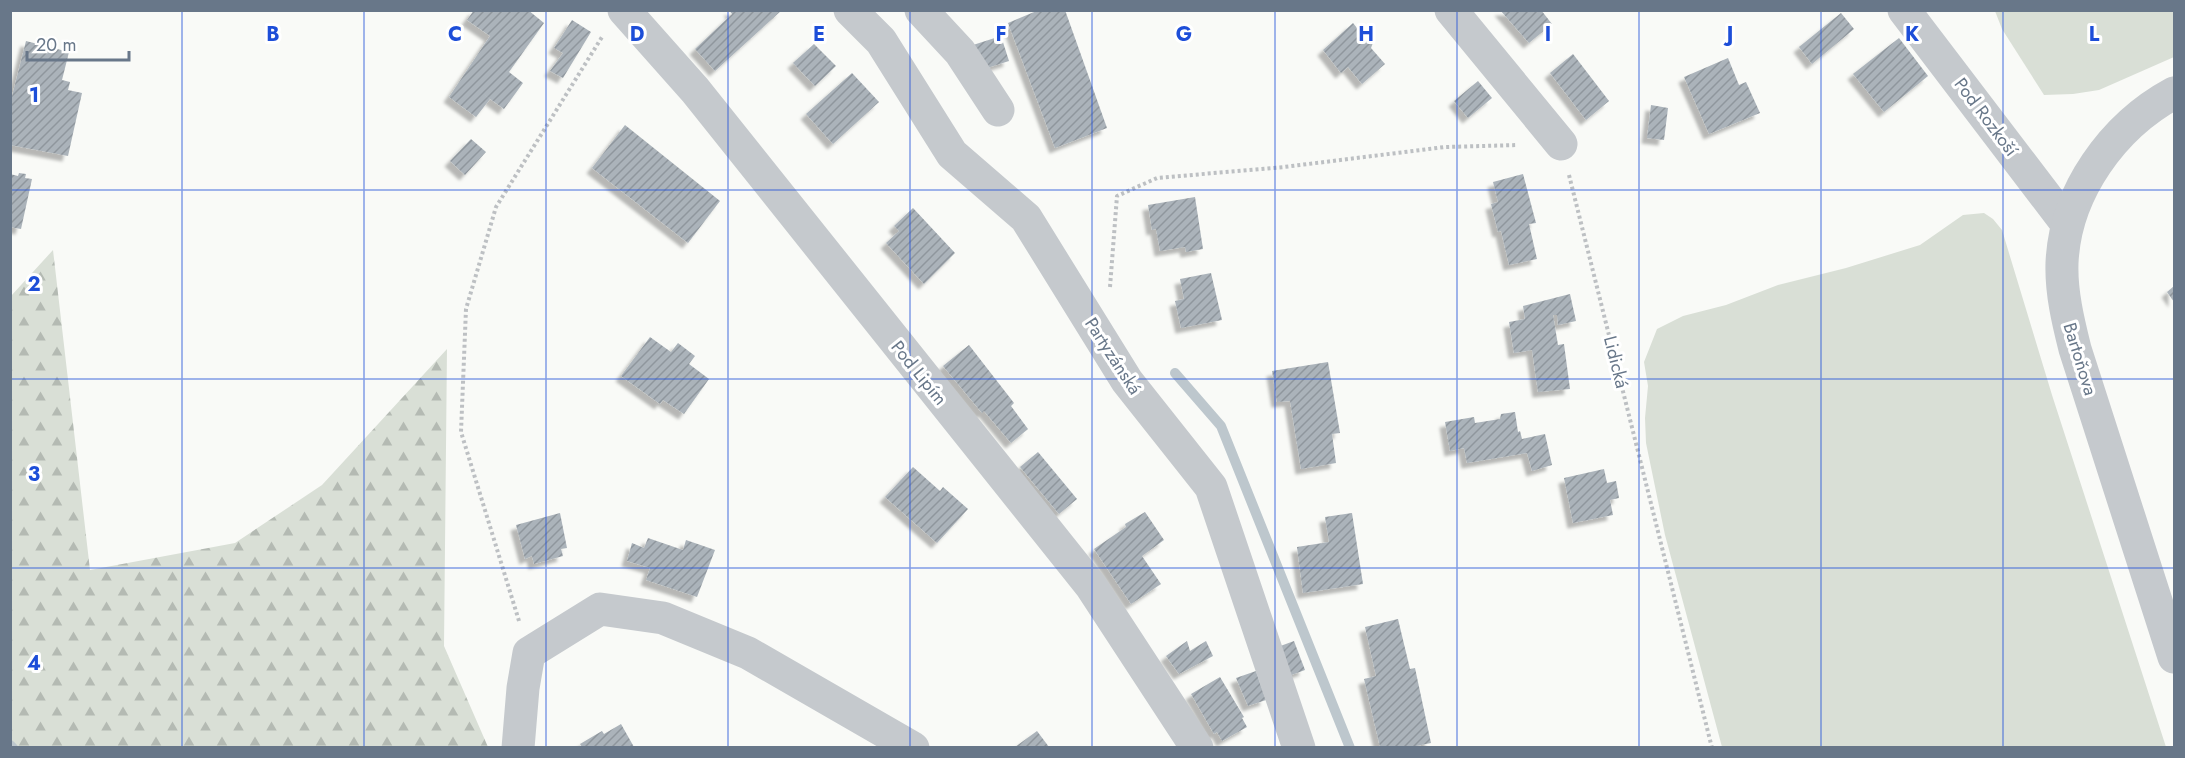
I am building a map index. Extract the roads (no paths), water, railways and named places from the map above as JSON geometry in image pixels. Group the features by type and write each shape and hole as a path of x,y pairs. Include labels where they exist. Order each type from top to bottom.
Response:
{"street":[{"name":"Partyzánská","path":"849,10 881,41 952,153 1026,219 1127,381 1211,487 1299,747"},
{"path":"921,10 960,52 998,110"},
{"path":"1451,10 1561,144"},
{"name":"Pod Rozkoší","path":"1904,10 2067,224"},
{"name":"Pod Lipím","path":"615,20 695,90 1090,586 1197,747"},
{"name":"Bartoňova","path":"2175,93 2154,105 2107,148 2096,164 2079,194 2067,224 2063,243 2062,279 2069,326 2175,657"},
{"path":"518,747 523,688 529,653 600,609 663,618 748,653 913,747"}],"waterway":[{"path":"1175,373 1221,426 1350,748"},
{"path":"10,745 13,748"}]}
